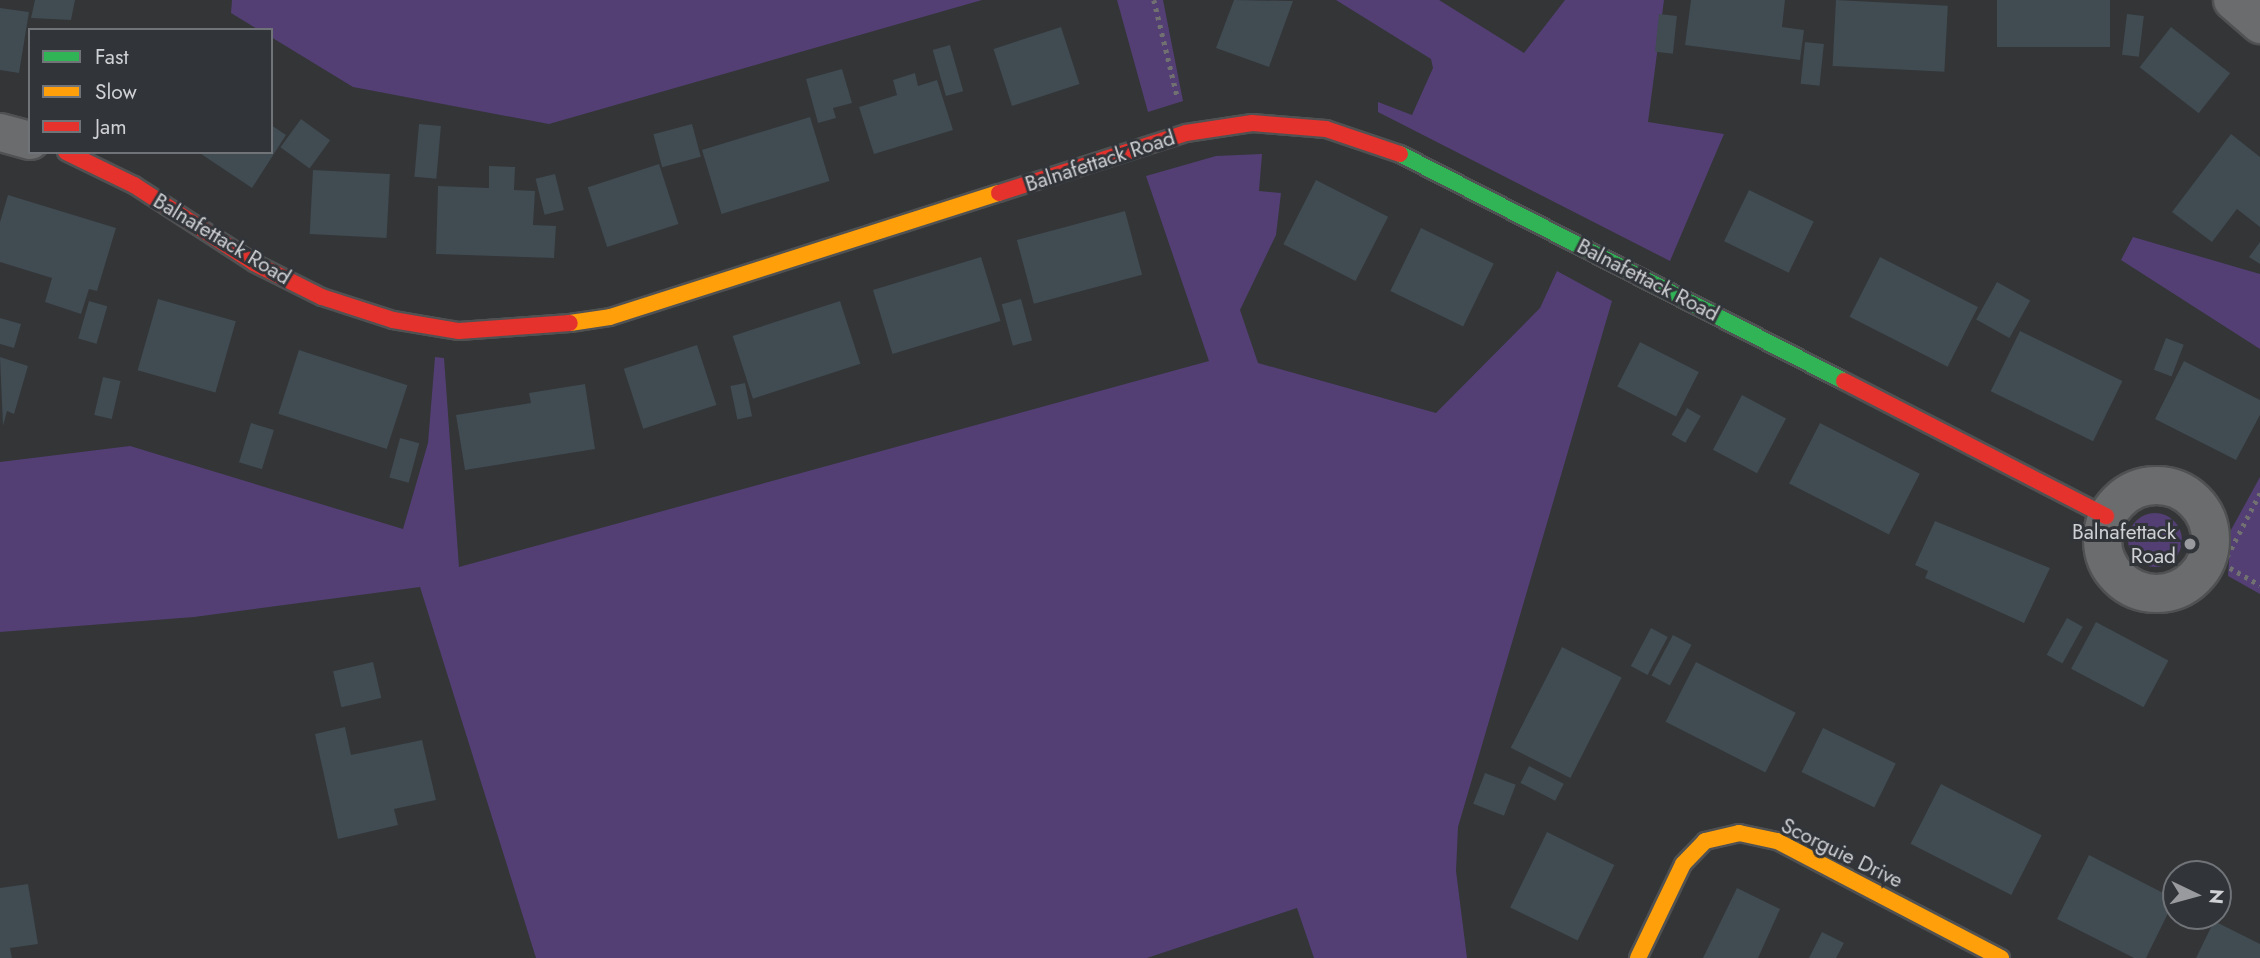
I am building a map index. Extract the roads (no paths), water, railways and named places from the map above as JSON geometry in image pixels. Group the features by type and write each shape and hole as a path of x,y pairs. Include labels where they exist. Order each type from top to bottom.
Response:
{"street":[{"path":"2232,0 2260,24"},
{"name":"Balnafettack Road","path":"70,154 134,186 254,263 322,297 393,320 446,328 530,330 610,317 1186,133 1252,123 1326,129 1380,144 2106,516"},
{"path":"0,132 28,139"},
{"path":"2158,485 2184,492 2207,519 2216,559 2172,591 2137,590 2121,581 2103,551 2106,516 2131,490 2158,485"},
{"name":"Scorguie Drive","path":"1638,958 1683,864 1705,841 1739,833 1777,841 2001,958"}],"place":[{"name":"Balnafettack Road","path":"2190,544"}]}
